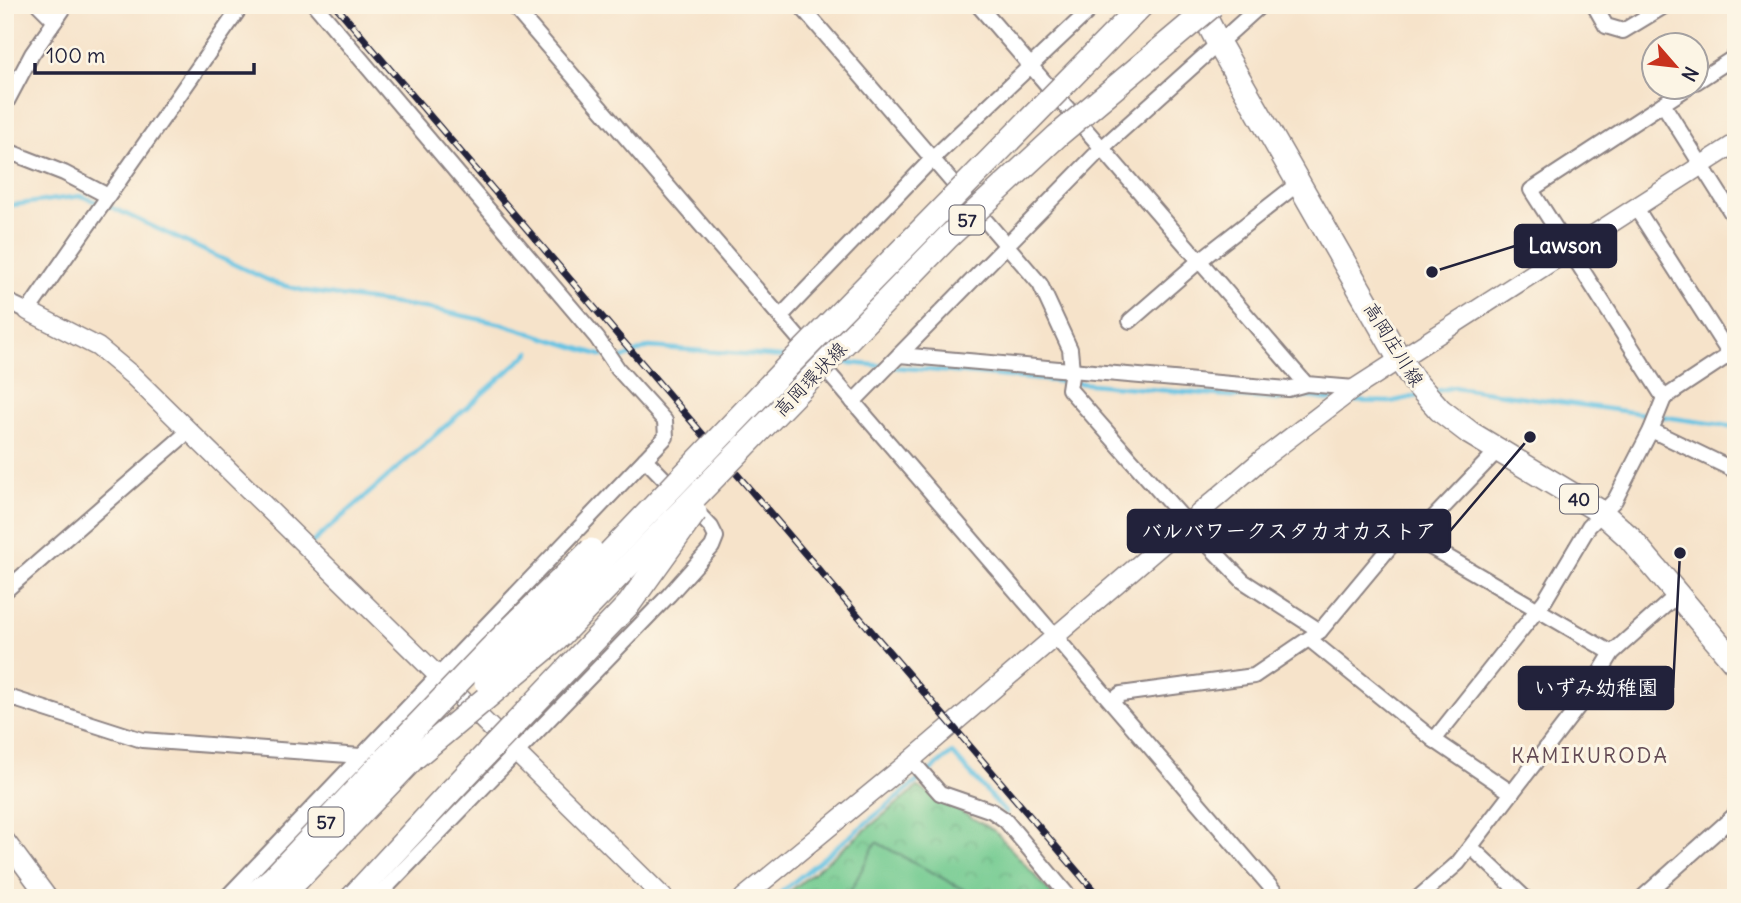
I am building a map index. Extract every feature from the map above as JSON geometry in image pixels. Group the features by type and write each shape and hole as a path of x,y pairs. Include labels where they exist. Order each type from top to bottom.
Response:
{"main road":[{"name":"高岡環状線","path":"280,898 406,751 1142,5"},
{"name":"高岡庄川線","path":"1199,5 1414,381 1440,410 1497,451 1601,512 1629,537 1736,664"},
{"name":"高岡環状線","path":"406,751 556,640 948,237 1057,136 1213,5"},
{"name":"57","path":"352,898 629,604 738,453"},
{"name":"57","path":"249,898 406,751"}],"street":[{"path":"39,5 55,21"},
{"path":"5,106 32,54 66,5"},
{"path":"28,311 242,5"},
{"path":"226,898 666,437 665,421 618,369 597,338 315,5"},
{"path":"512,5 1280,898"},
{"path":"800,5 1040,284 1070,349 1071,378 1188,524 1243,581 1315,635 1433,740 1512,793"},
{"path":"978,5 1306,384"},
{"path":"781,316 932,159 1096,5"},
{"path":"853,402 1102,148 1261,5"},
{"path":"1594,5 1606,26 1623,31 1666,5"},
{"path":"1710,73 1736,56"},
{"path":"1664,398 1531,190 1666,102"},
{"path":"1663,104 1736,220"},
{"path":"743,898 911,760 1261,460 1319,415 1350,392 1736,143"},
{"path":"5,150 64,173 108,196"},
{"path":"1130,321 1199,261 1300,182"},
{"path":"1433,740 1545,600 1589,526 1615,499 1651,430 1664,398 1733,359 1636,208"},
{"path":"5,300 98,347 133,376 664,898"},
{"path":"899,355 1071,378 1288,389 1306,384 1350,392"},
{"path":"1651,430 1736,471"},
{"path":"5,591 189,432"},
{"path":"1415,537 1497,451"},
{"path":"376,898 712,547 716,537 711,527 645,459"},
{"path":"1112,701 1121,694 1254,676 1315,635 1394,542 1408,534 1612,653"},
{"path":"544,565 625,640"},
{"path":"1418,898 1458,863 1471,847 1584,699 1612,653 1678,594"},
{"path":"5,696 142,740 361,756"},
{"path":"911,760 940,793 992,811 1005,820 1070,898"},
{"path":"1642,898 1736,814"},
{"path":"5,840 48,898"},
{"path":"1471,847 1525,898"}],"green space":[{"path":"918,787 995,831 1055,898 782,898"},
{"path":"876,842 979,898 847,898"}],"waterway":[{"path":"5,206 81,196 115,209 274,283 305,291 431,309 502,324 603,356"},
{"path":"618,360 649,347 784,357"},
{"path":"312,543 530,352"},
{"path":"838,362 885,366"},
{"path":"894,367 1276,400 1308,397 1331,400"},
{"path":"1433,392 1454,387 1736,427"},
{"path":"1347,401 1390,402 1418,396"},
{"path":"774,898 952,753 1006,813"}],"railway":[{"path":"335,5 1100,898"}],"place":[{"name":"Lawson","path":"1432,272"},
{"name":"バルバワークスタカオカストア","path":"1530,437"},
{"name":"いずみ幼稚園","path":"1680,553"}],"district":[{"name":"KAMIKURODA","path":"1590,755"}]}
